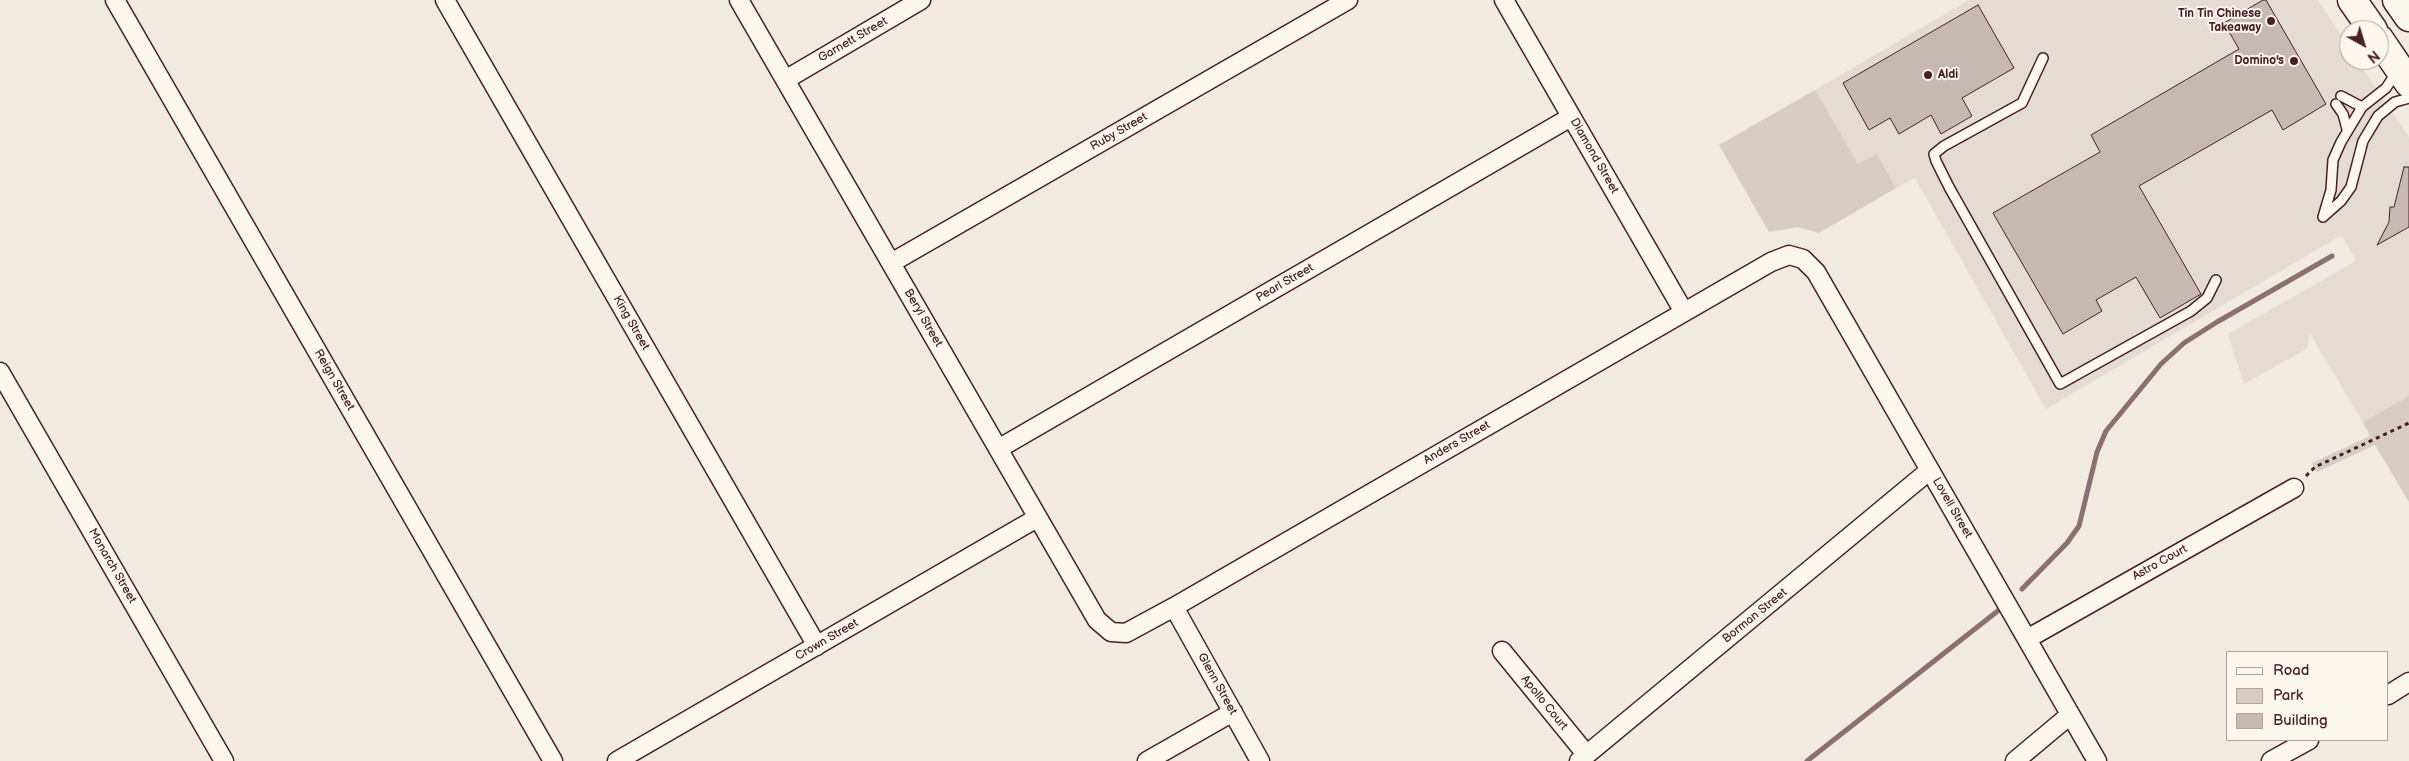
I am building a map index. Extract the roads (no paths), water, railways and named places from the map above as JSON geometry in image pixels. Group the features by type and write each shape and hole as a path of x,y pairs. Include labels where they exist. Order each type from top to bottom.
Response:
{"main road":[{"path":"2352,0 2366,20"},
{"path":"2397,0 2409,17"},
{"path":"2389,54 2404,76"}],"street":[{"name":"Reign Street","path":"115,0 552,761"},
{"name":"King Street","path":"445,0 816,646"},
{"name":"Beryl Street","path":"739,0 1097,620 1111,632"},
{"name":"Garnett Street","path":"785,80 921,0"},
{"name":"Ruby Street","path":"891,263 1348,0"},
{"name":"Diamond Street","path":"1504,0 1684,312"},
{"name":"Pearl Street","path":"998,449 1572,117"},
{"name":"Anders Street","path":"1111,632 1126,633 1174,607 1771,262 1789,255 1803,259"},
{"name":"Lovell Street","path":"1803,259 1816,272 2097,761"},
{"name":"Monarch Street","path":"0,372 224,761"},
{"name":"Borman Street","path":"1582,758 1930,470"},
{"name":"Astro Court","path":"2027,639 2294,488"},
{"name":"Crown Street","path":"616,761 1037,518"},
{"name":"Glenn Street","path":"1174,607 1260,761"},
{"name":"Apollo Court","path":"1502,651 1582,758"},
{"path":"2389,693 2409,682"},
{"path":"1147,761 1233,712"},
{"path":"2014,761 2070,715"},
{"path":"2271,761 2306,741"}],"lane":[{"path":"2043,58 2022,103 1944,146 1934,154 1949,186 2060,384 2191,311 2207,298 2216,280"},
{"path":"2404,76 2362,107 2347,129 2333,160 2331,190 2323,216 2341,201 2351,187 2364,141 2378,116 2392,105 2409,98"},
{"path":"2347,129 2339,100 2362,107"}],"waterway":[{"path":"2022,589 2067,543 2079,526 2097,452 2106,431 2161,364 2184,343 2217,322 2332,256"},
{"path":"1807,761 1999,610"}],"place":[{"name":"Tin Tin Chinese Takeaway","path":"2271,21"},
{"name":"Domino's","path":"2294,61"},
{"name":"Aldi","path":"1928,75"}]}
